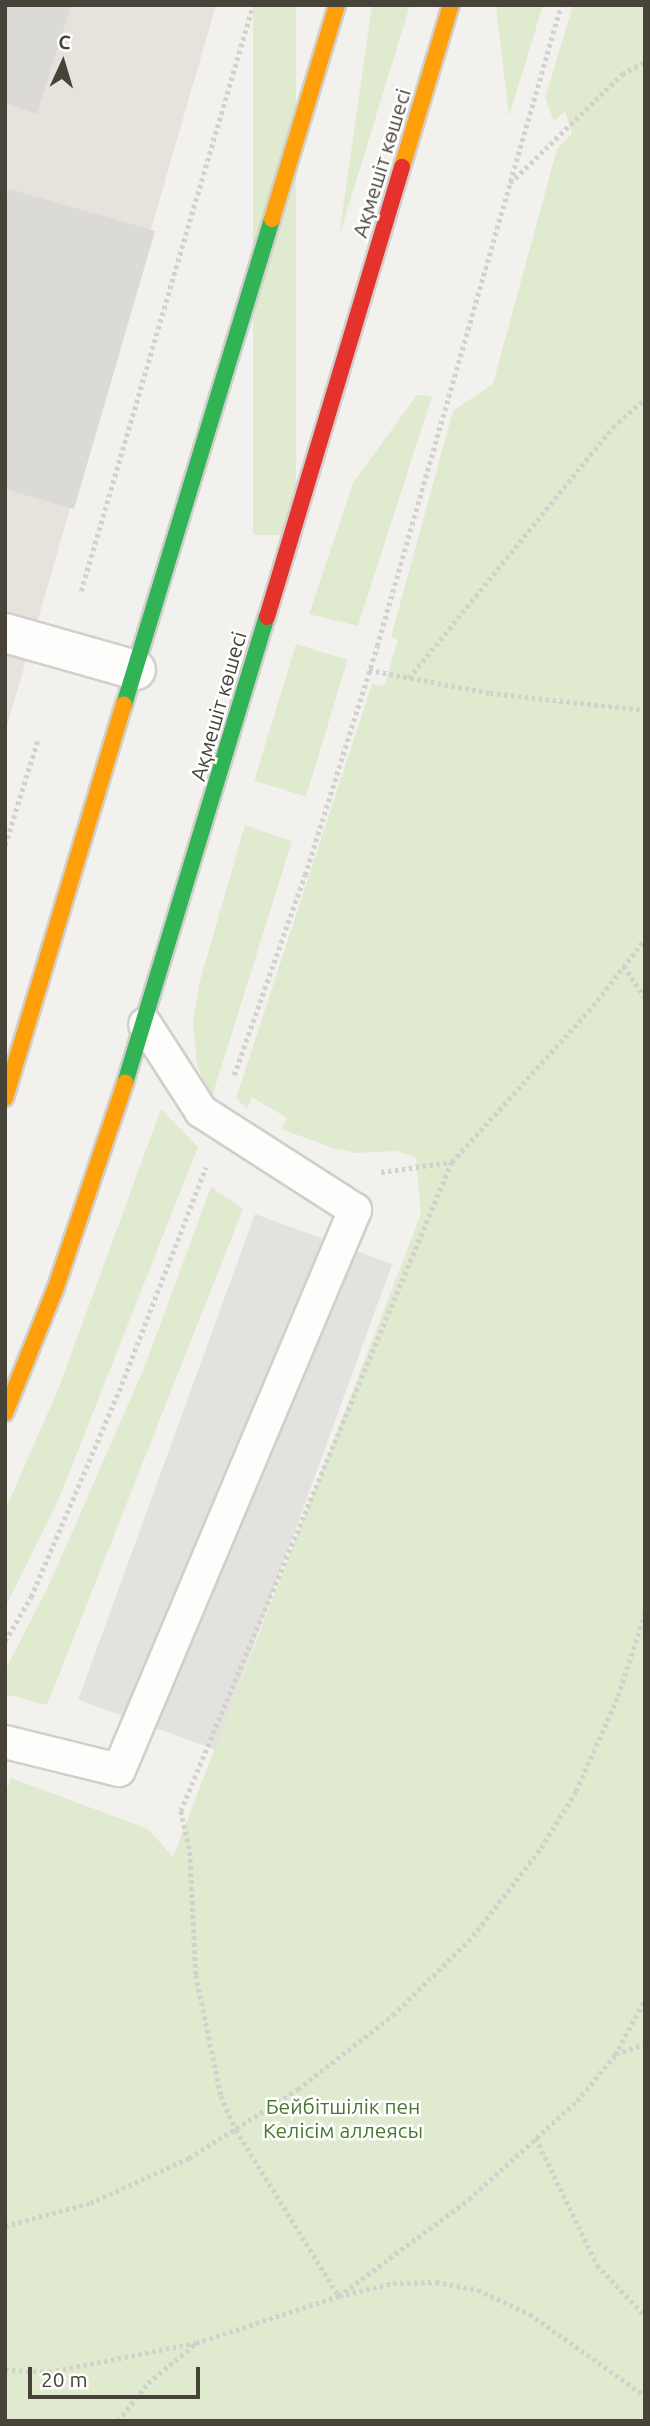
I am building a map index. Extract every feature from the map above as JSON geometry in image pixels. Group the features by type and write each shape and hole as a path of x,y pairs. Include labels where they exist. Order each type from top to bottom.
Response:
{"street":[{"path":"5,1098 337,5"},
{"name":"Ақмешіт көшесі","path":"5,1413 60,1278 145,1024 451,5"},
{"path":"5,633 136,670"}],"lane":[{"path":"5,1742 119,1770 355,1210 218,1126 201,1111 145,1024"}],"path":[{"path":"81,591 253,5"},
{"path":"5,1641 31,1597 120,1391 204,1172 305,876 369,670 561,5"},
{"path":"509,184 622,74 645,62"},
{"path":"409,678 613,427 645,399"},
{"path":"369,670 490,693 645,710"},
{"path":"5,845 38,739"},
{"path":"339,2296 236,2130 221,2096 196,1975 190,1853 181,1811 452,1162 645,939"},
{"path":"624,966 645,997"},
{"path":"378,1172 452,1162"},
{"path":"5,2226 90,2203 189,2158 236,2130 393,2015 472,1936 541,1847 576,1791 618,1696 645,1613"},
{"path":"339,2296 468,2199 577,2101 615,2055 645,1999"},
{"path":"615,2055 645,2044"},
{"path":"536,2138 597,2265 645,2316"},
{"path":"5,2370 49,2372 196,2343 339,2296 393,2283 436,2282 478,2290 530,2314 645,2396"},
{"path":"118,2421 149,2383 196,2343"}],"shaded area":[{"path":"5,5 216,5 5,733"},
{"path":"255,1214 392,1264 215,1750 78,1700"}],"green space":[{"path":"253,5 296,5 296,535 253,535"},
{"path":"372,5 410,5 339,237"},
{"path":"496,5 543,5 509,116"},
{"name":"Бейбітшілік пен Келісім аллеясы","path":"573,5 645,5 645,2421 5,2421 5,1795 11,1778 148,1829 173,1857 421,1214 416,1158 397,1151 356,1153 336,1149 281,1129 287,1118 252,1097 247,1109 236,1098 372,684 384,686 398,640 391,637 453,411 493,384 557,149 572,134 565,111 554,121 545,98"},
{"path":"417,395 432,396 358,626 309,614 353,483"},
{"path":"296,644 348,660 306,797 254,781"},
{"path":"245,825 292,841 211,1100 197,1065 193,1022 200,981"},
{"path":"161,1109 198,1147 60,1496 5,1608 5,1511 59,1387"},
{"path":"211,1187 243,1209 47,1705 5,1694 5,1671 49,1585 144,1368"}],"building":[{"path":"5,5 71,5 37,114 5,103"},
{"path":"9,189 155,231 74,509 5,489 5,202"}],"traffic: fast":[{"path":"124,705 272,219"},
{"path":"125,1083 267,617"}],"traffic: slow":[{"path":"272,219 337,5"},
{"path":"402,167 451,5"},
{"path":"5,1098 124,705"},
{"path":"5,1413 55,1290 125,1083"}],"traffic: jam":[{"path":"267,617 402,167"}]}
